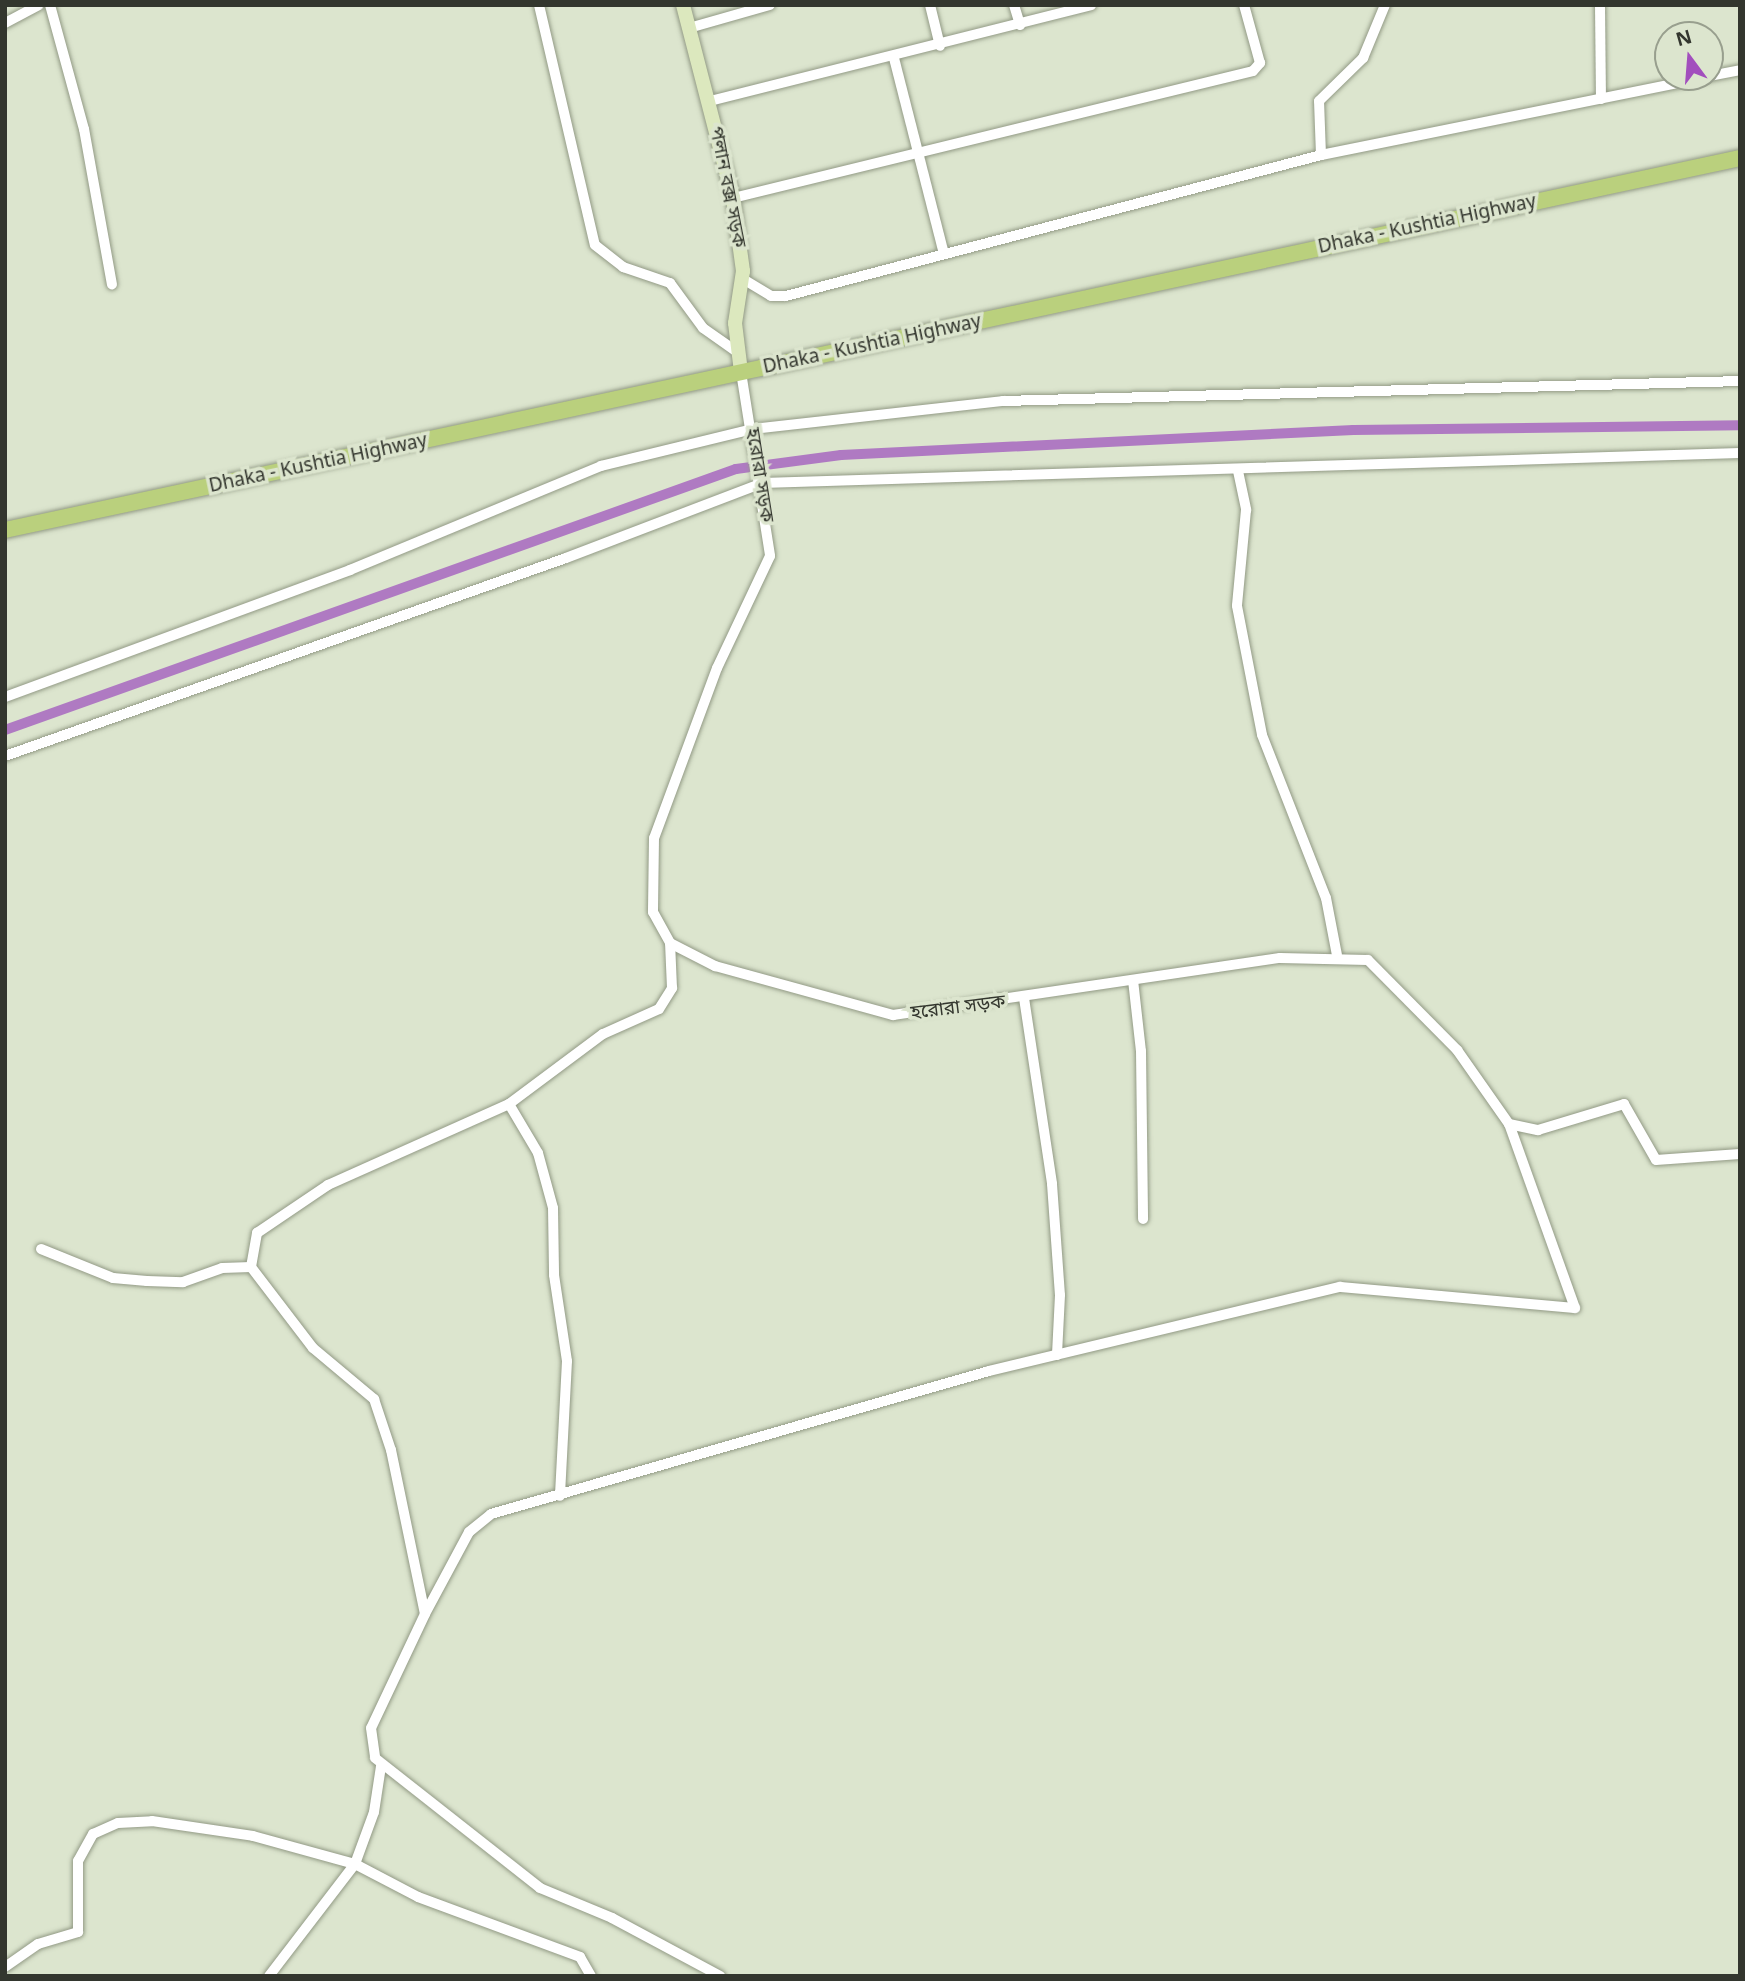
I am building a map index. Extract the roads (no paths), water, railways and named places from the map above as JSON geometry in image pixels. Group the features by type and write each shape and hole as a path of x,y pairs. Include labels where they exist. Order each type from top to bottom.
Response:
{"main road":[{"name":"পলান বক্স সড়ক","path":"683,5 733,198 743,279 737,352 741,372"},
{"name":"Dhaka - Kushtia Highway","path":"5,530 1740,158"}],"street":[{"path":"5,23 39,5"},
{"path":"50,5 85,128 112,285"},
{"path":"539,5 595,245 623,267 670,283 703,328 737,352"},
{"path":"689,28 770,5"},
{"path":"930,5 940,46"},
{"path":"1014,5 1020,25"},
{"path":"710,101 894,58 1091,5"},
{"path":"733,198 1253,71 1261,63 1244,5"},
{"path":"1321,155 1319,101 1363,58 1385,5"},
{"path":"1601,5 1601,99"},
{"path":"894,58 943,254"},
{"path":"743,279 778,297 1321,155 1654,88"},
{"name":"হরোরা সড়ক","path":"741,372 756,443 768,564 717,668 654,838 653,912 670,943 715,966 866,1011 925,1013 1223,964 1337,955 1380,966 1457,1050 1509,1124 1575,1308 1340,1287 1057,1355"},
{"path":"5,697 350,570 601,466 754,429 1003,401 1740,381"},
{"path":"5,755 566,558 761,481 831,476 907,482 1740,453"},
{"path":"1238,471 1246,510 1237,606 1262,735 1332,916 1337,955"},
{"path":"425,1614 374,1399 313,1348 251,1267 257,1233 328,1185 509,1104 603,1034 666,1004 670,943"},
{"path":"1133,980 1141,1051 1143,1219"},
{"path":"720,1976 612,1917 540,1888 382,1766 370,1750 371,1728 425,1614 480,1519 1057,1355 1060,1295 1052,1184 1024,998"},
{"path":"509,1104 538,1153 553,1208 554,1275 567,1361 560,1496"},
{"path":"1509,1124 1538,1130 1624,1104 1656,1160 1740,1154"},
{"path":"41,1249 113,1278 147,1281 183,1282 222,1268 251,1267"},
{"path":"269,1976 355,1864 374,1812 382,1766"},
{"path":"5,1967 38,1944 78,1932 80,1853 93,1834 118,1823 152,1821 239,1834 355,1864 418,1897 580,1957 591,1976"}],"waterway":[{"path":"5,730 736,469 841,455 1353,430 1740,425"}]}
